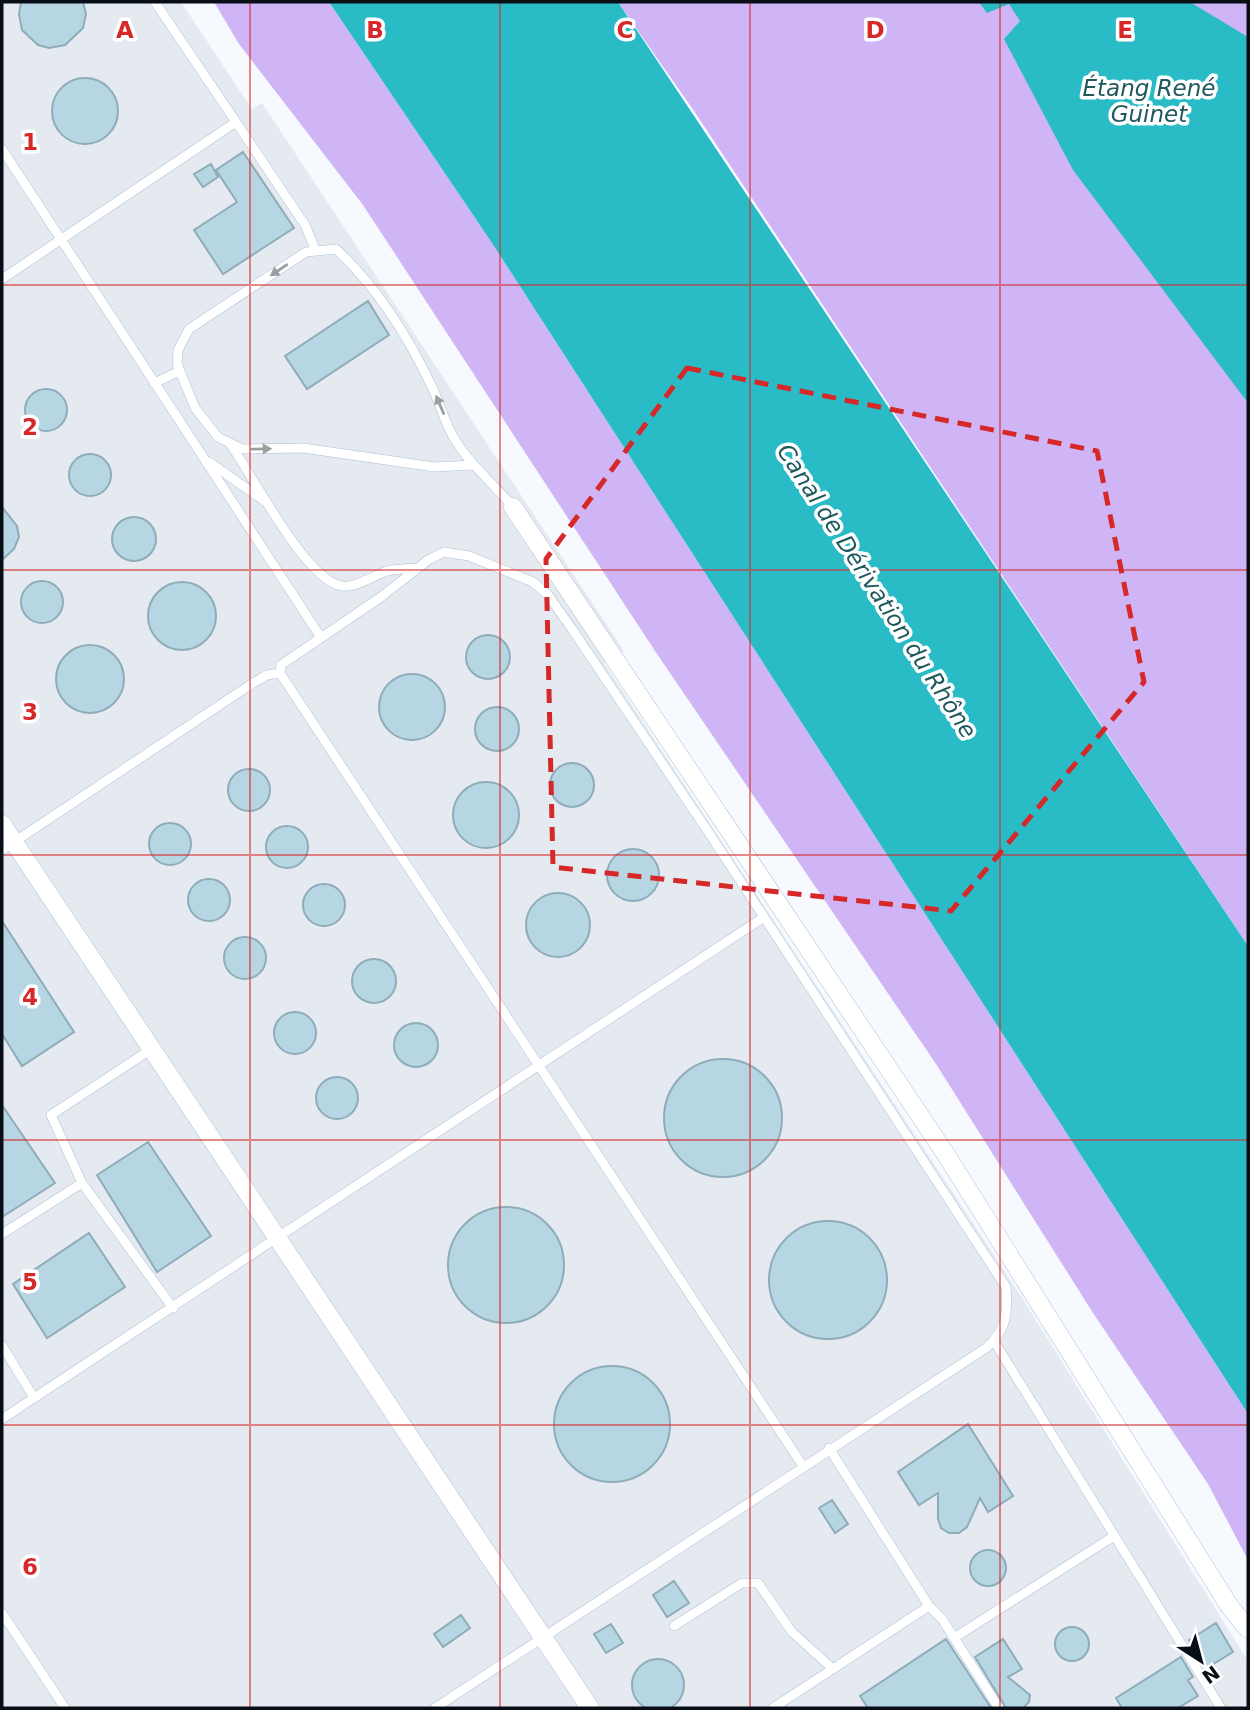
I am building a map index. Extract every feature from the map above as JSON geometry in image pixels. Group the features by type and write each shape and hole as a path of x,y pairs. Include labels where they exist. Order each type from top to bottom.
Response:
{"street":[{"path":"513,507 946,1153 1223,1595 1248,1629"},
{"path":"2,824 8,846 153,1048 590,1708"}],"lane":[{"path":"155,2 305,225 316,251"},
{"path":"2,279 236,122"},
{"path":"2,149 320,636"},
{"path":"471,465 435,467 303,448 242,449 218,437 195,408 178,372 178,349 188,328 306,252 336,249 362,273 404,334 433,388 453,436 471,465 513,507"},
{"path":"154,383 178,372"},
{"path":"229,443 310,565 330,583 344,587 389,570 416,568"},
{"path":"202,456 269,504"},
{"path":"435,1708 994,1341 1001,1334 1008,1311 1006,1287 764,917 548,594 533,582 456,553 444,552 416,568 381,597 320,636 281,665 280,673 803,1466"},
{"path":"8,846 258,680 280,673"},
{"path":"2,1419 764,917"},
{"path":"153,1048 51,1115 82,1183 173,1308"},
{"path":"2,1234 82,1183"},
{"path":"994,1341 1221,1708"},
{"path":"2,1345 34,1398"},
{"path":"829,1448 929,1606 954,1638 999,1708"},
{"path":"954,1638 1114,1536"},
{"path":"674,1626 742,1583 758,1583 792,1632 833,1669"},
{"path":"773,1708 929,1606"},
{"path":"2,1614 65,1708"}],"highlighted area":[{"path":"687,368 1097,451 1144,682 951,911 553,867 546,559"}],"shaded area":[{"path":"2,2 181,2 252,109 262,103 624,651 605,664 1021,1296 1248,1661 1248,1708 2,1708"},
{"path":"214,2 329,2 492,243 1248,1414 1248,1560 1208,1484 1093,1313 936,1064 655,651 363,205 239,44"},
{"path":"618,2 1248,2 1248,946 694,111"}],"water":[{"name":"Canal de Dérivation du Rhône","path":"329,2 618,2 1248,946 1248,1414 492,243"},
{"name":"Étang René Guinet","path":"979,2 1190,2 1248,37 1248,403 1073,170 1004,39 1020,21 1009,4 987,13"}],"building":[{"path":"21,2 83,2 86,14 83,28 65,45 49,48 38,45 22,30 19,14"},
{"path":"85,78 98,81 108,88 115,98 118,111 115,124 108,134 98,141 85,144 72,141 62,134 55,124 52,111 55,98 62,88 72,81"},
{"path":"243,152 294,228 223,274 194,230 237,202 216,170"},
{"path":"211,164 218,177 203,187 194,174"},
{"path":"368,301 389,335 307,389 285,356"},
{"path":"46,389 61,395 67,410 61,425 46,431 31,425 25,410 31,395"},
{"path":"90,454 105,460 111,475 105,490 90,496 75,490 69,475 75,460"},
{"path":"2,507 17,526 19,537 14,549 2,560"},
{"path":"134,517 149,524 156,539 149,554 134,561 119,554 112,539 119,524"},
{"path":"42,581 57,587 63,602 57,617 42,623 27,617 21,602 27,587"},
{"path":"182,582 195,585 206,592 213,603 216,616 213,629 206,640 195,647 182,650 169,647 158,640 151,629 148,616 151,603 158,592 169,585"},
{"path":"488,635 503,642 510,657 503,672 488,679 473,672 466,657 473,642"},
{"path":"90,645 103,648 114,655 121,666 124,679 121,692 114,703 103,710 90,713 77,710 66,703 59,692 56,679 59,666 66,655 77,648"},
{"path":"412,674 435,684 445,707 435,730 412,740 389,730 379,707 389,684"},
{"path":"497,707 512,714 519,729 512,744 497,751 482,744 475,729 482,714"},
{"path":"572,763 588,769 594,785 588,801 572,807 556,801 550,785 556,769"},
{"path":"249,769 264,775 270,790 264,805 249,811 234,805 228,790 234,775"},
{"path":"486,782 509,792 519,815 509,838 486,848 463,838 453,815 463,792"},
{"path":"170,823 185,829 191,844 185,859 170,865 155,859 149,844 155,829"},
{"path":"287,826 302,832 308,847 302,862 287,868 272,862 266,847 272,832"},
{"path":"633,849 652,856 659,875 652,894 633,901 614,894 607,875 614,856"},
{"path":"209,879 224,885 230,900 224,915 209,921 194,915 188,900 194,885"},
{"path":"324,884 339,890 345,905 339,920 324,926 309,920 303,905 309,890"},
{"path":"552,893 564,893 581,902 588,913 588,937 581,948 564,957 552,957 540,952 531,943 526,931 526,919 531,907 540,898"},
{"path":"2,921 74,1032 22,1066 2,1034"},
{"path":"245,937 260,943 266,958 260,973 245,979 230,973 224,958 230,943"},
{"path":"374,959 389,966 396,981 389,996 374,1003 359,996 352,981 359,966"},
{"path":"295,1012 310,1018 316,1033 310,1048 295,1054 280,1048 274,1033 280,1018"},
{"path":"416,1023 431,1030 438,1045 431,1060 416,1067 401,1060 394,1045 401,1030"},
{"path":"723,1059 746,1064 765,1076 777,1095 782,1118 777,1141 765,1160 746,1172 723,1177 700,1172 681,1160 669,1141 664,1118 669,1095 681,1076 700,1064"},
{"path":"337,1077 352,1083 358,1098 352,1113 337,1119 322,1113 316,1098 322,1083"},
{"path":"2,1105 55,1183 2,1217"},
{"path":"148,1142 211,1236 157,1272 97,1175"},
{"path":"506,1207 528,1211 547,1224 560,1243 564,1265 560,1287 547,1306 528,1319 506,1323 484,1319 465,1306 452,1287 448,1265 452,1243 465,1224 484,1211"},
{"path":"828,1221 851,1225 870,1238 883,1257 887,1280 883,1303 870,1322 851,1335 828,1339 805,1335 786,1322 773,1303 769,1280 773,1257 786,1238 805,1225"},
{"path":"89,1233 125,1287 47,1338 13,1284"},
{"path":"612,1366 634,1371 653,1383 665,1402 670,1424 665,1446 653,1465 634,1477 612,1482 590,1477 571,1465 559,1446 554,1424 559,1402 571,1383 590,1371"},
{"path":"968,1424 1013,1496 988,1512 980,1498 967,1527 959,1533 949,1533 941,1528 938,1519 938,1493 919,1505 898,1472"},
{"path":"832,1500 848,1524 835,1533 819,1508"},
{"path":"988,1550 1001,1555 1006,1568 1001,1581 988,1586 975,1581 970,1568 975,1555"},
{"path":"674,1581 689,1603 667,1617 653,1595"},
{"path":"461,1615 470,1628 443,1647 434,1634"},
{"path":"1216,1623 1233,1652 1205,1669 1189,1640"},
{"path":"611,1624 623,1643 606,1653 594,1634"},
{"path":"1072,1627 1084,1632 1089,1644 1084,1656 1072,1661 1060,1656 1055,1644 1060,1632"},
{"path":"946,1639 991,1708 868,1708 860,1696"},
{"path":"1003,1639 1022,1669 1008,1677 1030,1695 1029,1702 1023,1708 1006,1708 975,1657"},
{"path":"1181,1657 1193,1677 1188,1680 1198,1696 1178,1708 1122,1708 1116,1698"},
{"path":"658,1659 668,1661 676,1667 682,1675 682,1695 676,1703 668,1709 658,1711 648,1709 640,1703 634,1695 632,1685 634,1675 640,1667 648,1661"}]}
